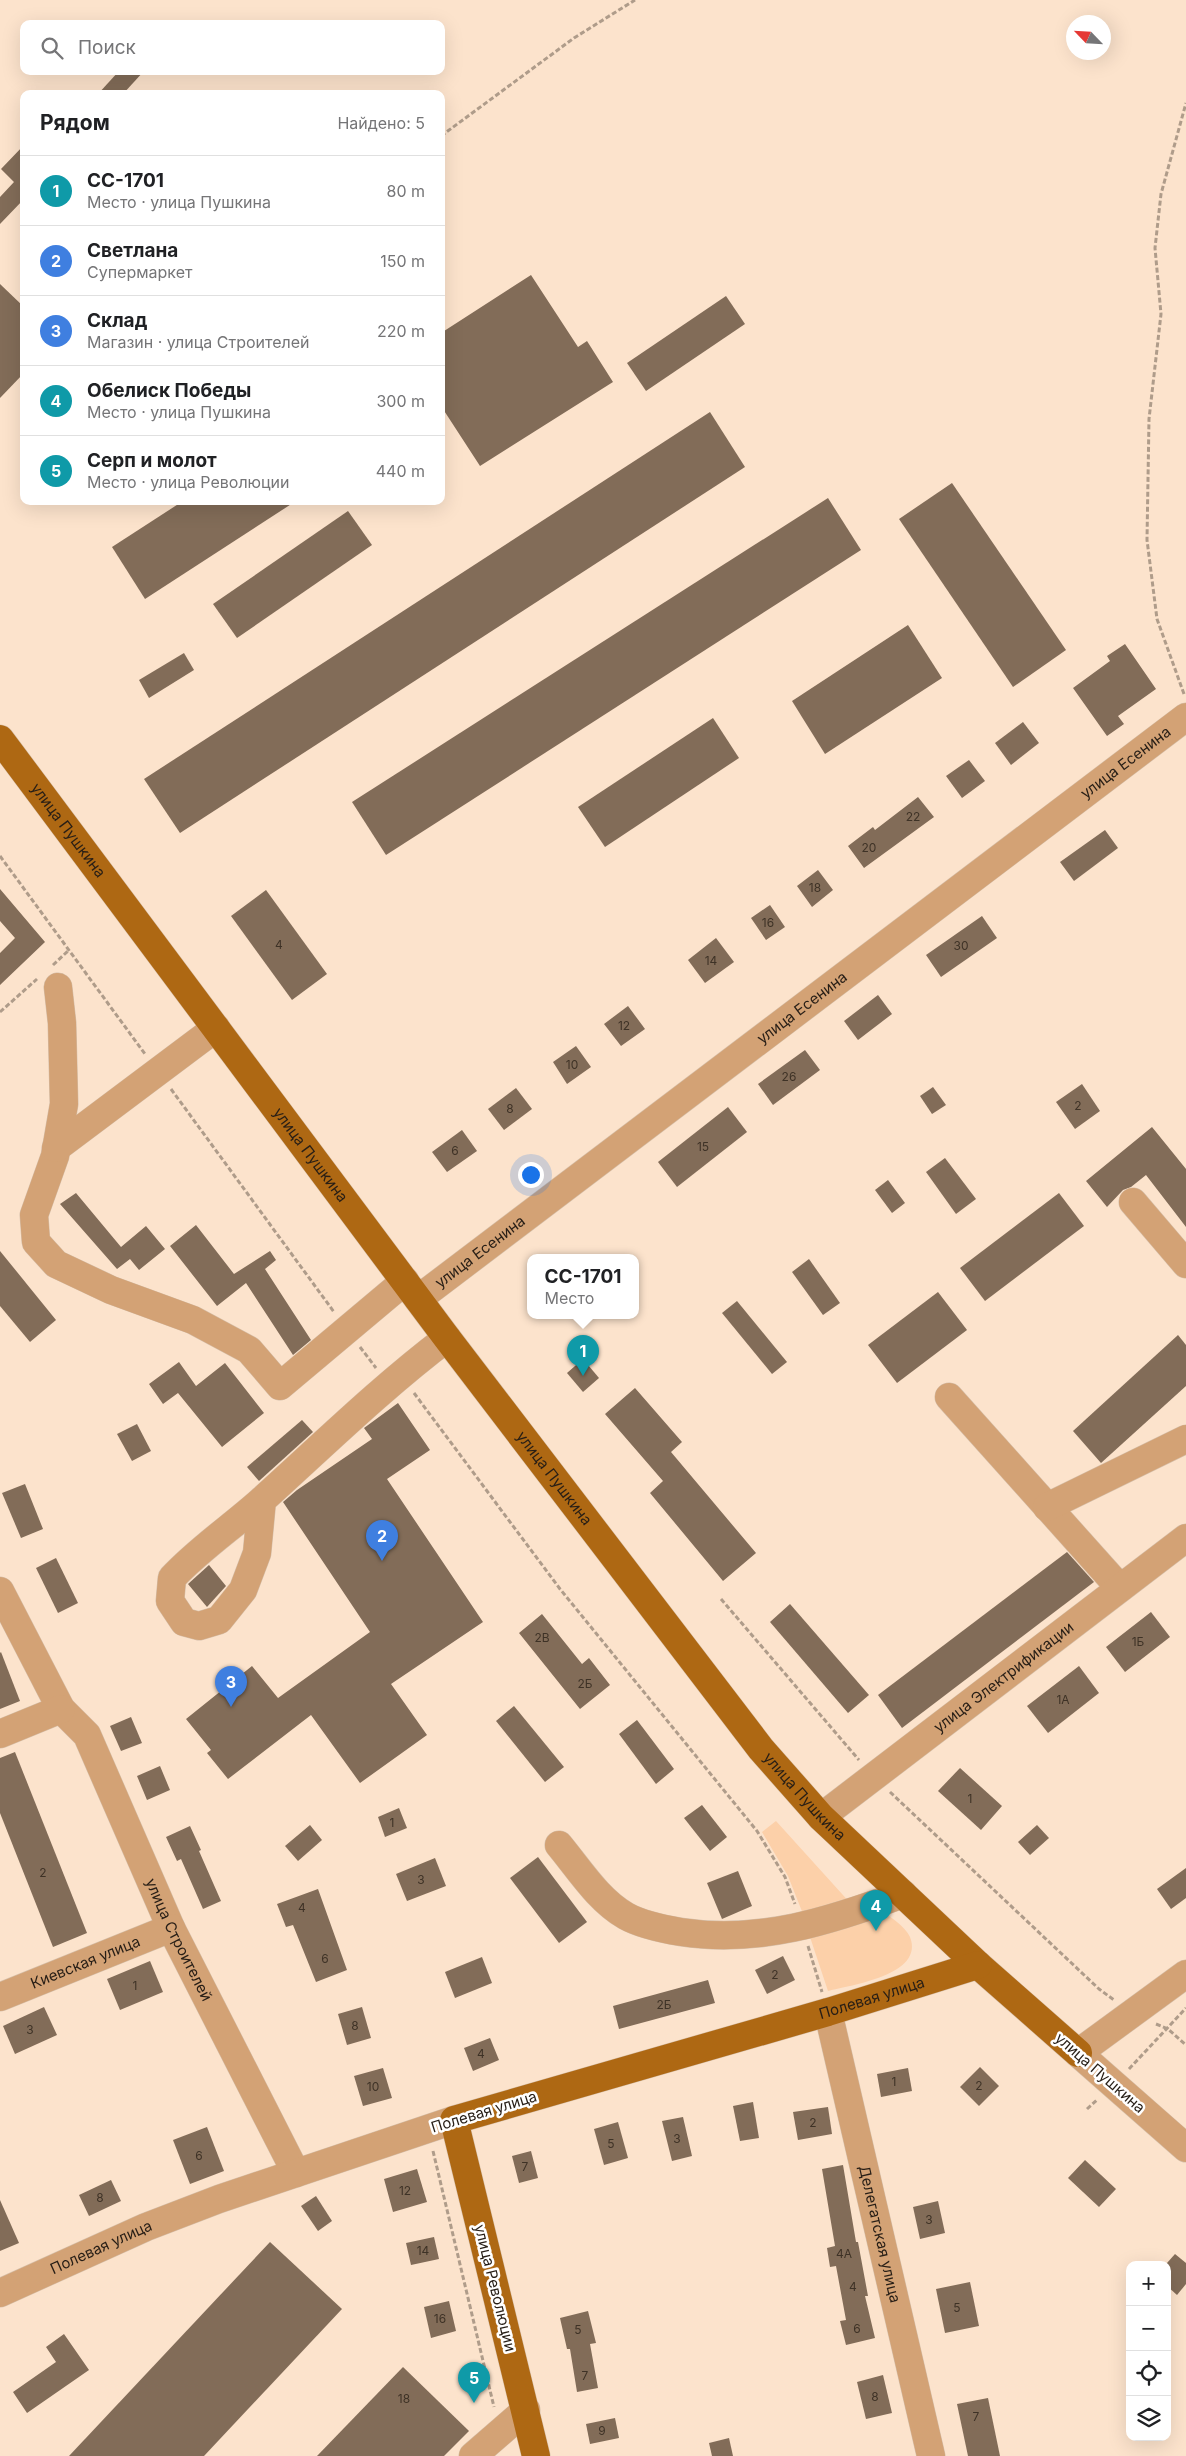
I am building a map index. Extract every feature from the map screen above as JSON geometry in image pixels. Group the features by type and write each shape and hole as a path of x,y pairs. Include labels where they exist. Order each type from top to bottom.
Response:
{"main road":[{"name":"улица Пушкина","path":"0,739 447,1338 761,1749 820,1817 978,1965 1078,2053"},
{"name":"Полевая улица","path":"454,2120 828,2012 978,1965"},
{"name":"улица Революции","path":"454,2120 536,2456"}],"street":[{"name":"улица Есенина","path":"56,1148 34,1215 36,1242 56,1264 111,1290 193,1320 249,1350 280,1386 348,1330 411,1290 1186,717"},
{"path":"56,1148 64,1104 62,1023 58,986"},
{"path":"56,1148 216,1028"},
{"path":"1133,1202 1186,1264"},
{"path":"262,1500 399,1374 447,1338"},
{"path":"949,1397 1120,1588"},
{"path":"1047,1507 1186,1439"},
{"name":"улица Электрификации","path":"820,1817 1186,1538"},
{"name":"улица Строителей","path":"0,1591 61,1709 87,1735 171,1928 296,2173"},
{"path":"0,1734 61,1709"},
{"path":"558,1845 601,1896 626,1916 663,1929 694,1934 733,1936 764,1934 803,1927 843,1916 903,1894"},
{"name":"Киевская улица","path":"0,1997 171,1928"},
{"path":"1078,2053 1186,1974"},
{"name":"Делегатская улица","path":"828,2012 931,2456"},
{"name":"улица Пушкина","path":"1078,2053 1186,2148"},
{"name":"Полевая улица","path":"0,2293 146,2228 296,2173 454,2120"},
{"path":"472,2456 526,2410"}],"path":[{"path":"445,133 574,38 635,0"},
{"path":"1186,103 1161,194 1155,248 1161,314 1149,419 1147,540 1157,618 1186,696"},
{"path":"0,856 377,1370 399,1374 560,1589 757,1831 785,1877 803,1927 828,2012"},
{"path":"721,1599 873,1776 1099,1989 1132,2013 1168,2029 1186,2045"},
{"path":"1088,2109 1114,2085 1186,2008"},
{"path":"432,2150 494,2408"}],"shaded area":[{"path":"776,1821 852,1905 805,1919 788,1876 762,1832"},
{"path":"881,1910 901,1925 908,1933 912,1950 907,1961 883,1976 828,1991 809,1934"}],"building":[{"path":"115,75 140,75 127,90 102,90"},
{"path":"20,149 20,203 0,224 0,197 14,182 1,169"},
{"path":"531,275 578,347 587,341 613,382 480,466 445,412 445,330"},
{"path":"0,284 20,303 20,377 0,398"},
{"path":"726,296 745,324 646,391 627,363"},
{"path":"710,412 745,467 180,833 144,779"},
{"path":"952,483 1066,650 1013,687 899,519"},
{"path":"828,498 861,550 386,855 352,802"},
{"path":"177,505 290,505 145,599 112,547"},
{"path":"348,511 372,545 237,638 213,604"},
{"path":"908,625 942,678 825,754 792,701"},
{"path":"1125,644 1156,689 1118,716 1124,724 1107,736 1073,688 1110,661 1107,656"},
{"path":"184,653 194,670 149,698 139,680"},
{"path":"713,718 739,758 605,847 578,807"},
{"path":"1023,722 1039,743 1011,765 995,743"},
{"path":"969,760 985,781 962,798 946,776"},
{"path":"918,797 934,817 864,868 848,846 873,827 875,830"},
{"path":"1105,830 1118,848 1074,881 1060,862"},
{"path":"818,870 833,890 812,907 797,886"},
{"path":"0,889 45,942 0,985 0,953 15,938 0,921"},
{"path":"266,890 327,974 292,1000 231,916"},
{"path":"770,905 785,927 766,940 751,918"},
{"path":"982,916 997,938 941,977 926,955"},
{"path":"716,938 734,962 705,983 688,960"},
{"path":"878,995 892,1014 858,1040 844,1021"},
{"path":"628,1006 645,1029 621,1046 604,1024"},
{"path":"576,1046 591,1067 567,1084 553,1062"},
{"path":"805,1050 820,1070 773,1105 758,1084"},
{"path":"1082,1084 1100,1111 1075,1129 1056,1102"},
{"path":"933,1087 946,1105 932,1114 920,1096"},
{"path":"516,1088 532,1109 504,1130 488,1109"},
{"path":"728,1107 747,1132 677,1187 658,1162"},
{"path":"1152,1127 1186,1169 1186,1227 1146,1175 1131,1187 1123,1190 1107,1207 1086,1181"},
{"path":"462,1130 477,1151 447,1172 432,1152"},
{"path":"945,1158 976,1199 956,1214 926,1172"},
{"path":"888,1180 905,1203 892,1213 875,1190"},
{"path":"76,1193 121,1247 146,1226 165,1249 139,1270 130,1259 117,1269 60,1204"},
{"path":"1059,1193 1084,1226 985,1301 960,1268"},
{"path":"196,1225 234,1274 270,1251 276,1260 265,1269 311,1340 293,1355 246,1283 217,1306 170,1246"},
{"path":"0,1251 56,1320 30,1342 0,1306"},
{"path":"809,1259 840,1303 823,1315 792,1272"},
{"path":"938,1292 967,1330 897,1383 868,1345"},
{"path":"737,1301 787,1362 772,1374 722,1313"},
{"path":"1178,1335 1186,1345 1186,1386 1101,1463 1073,1431"},
{"path":"583,1359 599,1378 583,1392 567,1373"},
{"path":"179,1362 196,1386 225,1363 264,1413 222,1447 178,1393 163,1404 149,1384"},
{"path":"635,1388 682,1442 671,1452 756,1553 723,1581 650,1493 663,1481 605,1414"},
{"path":"398,1403 430,1450 387,1479 483,1622 391,1684 427,1735 360,1783 311,1715 228,1779 207,1753 211,1750 186,1719 252,1666 278,1698 370,1632 283,1502 297,1490 372,1439 364,1428"},
{"path":"302,1420 313,1432 259,1481 247,1467"},
{"path":"137,1424 151,1451 132,1461 117,1434"},
{"path":"25,1484 43,1529 21,1538 2,1493"},
{"path":"1067,1552 1094,1582 902,1728 878,1695"},
{"path":"56,1558 78,1603 58,1613 36,1568"},
{"path":"209,1565 226,1586 207,1607 188,1584"},
{"path":"790,1604 869,1695 848,1713 770,1622"},
{"path":"1151,1612 1170,1637 1125,1672 1106,1647"},
{"path":"542,1614 582,1664 589,1658 610,1685 580,1709 519,1633"},
{"path":"0,1653 20,1701 0,1709"},
{"path":"1079,1666 1099,1693 1048,1733 1027,1706"},
{"path":"514,1706 564,1767 545,1782 496,1721"},
{"path":"131,1717 142,1743 121,1751 110,1726"},
{"path":"637,1720 674,1769 656,1784 619,1734"},
{"path":"15,1752 87,1933 53,1947 0,1813 0,1758"},
{"path":"160,1766 170,1790 147,1800 137,1776"},
{"path":"960,1768 1002,1806 981,1830 938,1791"},
{"path":"702,1805 727,1837 710,1851 684,1818"},
{"path":"399,1808 407,1828 385,1837 378,1817"},
{"path":"310,1825 322,1840 298,1861 285,1846"},
{"path":"1037,1825 1049,1838 1030,1855 1018,1842"},
{"path":"190,1826 221,1901 203,1909 181,1859 177,1861 166,1837"},
{"path":"538,1857 587,1922 559,1943 510,1878"},
{"path":"435,1858 446,1886 407,1901 396,1874"},
{"path":"1186,1868 1186,1898 1171,1909 1157,1889"},
{"path":"738,1871 752,1906 722,1919 707,1883"},
{"path":"318,1889 347,1970 316,1982 293,1925 286,1927 277,1904"},
{"path":"783,1956 795,1980 767,1994 755,1970"},
{"path":"482,1957 492,1983 455,1998 445,1972"},
{"path":"150,1961 163,1992 120,2010 107,1979"},
{"path":"708,1980 715,2003 619,2029 613,2006"},
{"path":"44,2007 57,2035 15,2054 3,2026"},
{"path":"362,2007 371,2038 347,2045 338,2014"},
{"path":"490,2038 499,2060 473,2071 464,2048"},
{"path":"980,2067 999,2086 979,2106 960,2087"},
{"path":"383,2068 392,2098 363,2106 354,2076"},
{"path":"908,2068 912,2091 881,2097 877,2074"},
{"path":"753,2102 759,2138 740,2141 733,2106"},
{"path":"828,2107 832,2134 798,2140 793,2112"},
{"path":"683,2117 692,2156 672,2161 662,2121"},
{"path":"618,2122 628,2158 604,2165 594,2129"},
{"path":"207,2127 224,2171 190,2184 173,2140"},
{"path":"531,2151 538,2178 519,2183 512,2156"},
{"path":"1085,2160 1116,2189 1099,2207 1068,2178"},
{"path":"843,2165 856,2242 858,2242 868,2296 865,2296 875,2338 846,2345 840,2321 846,2320 836,2266 830,2267 827,2248 835,2246 822,2169"},
{"path":"417,2169 427,2202 393,2212 384,2179"},
{"path":"111,2180 121,2201 89,2216 79,2195"},
{"path":"316,2196 332,2221 318,2231 301,2206"},
{"path":"0,2200 19,2243 0,2251"},
{"path":"938,2201 945,2233 920,2239 913,2207"},
{"path":"434,2237 439,2259 411,2265 406,2243"},
{"path":"270,2242 342,2309 204,2456 69,2456"},
{"path":"1175,2254 1186,2263 1186,2284 1177,2295 1171,2290 1171,2261 1169,2261"},
{"path":"970,2282 979,2326 945,2333 936,2289"},
{"path":"449,2301 456,2331 431,2338 424,2307"},
{"path":"588,2311 596,2343 590,2344 598,2388 577,2392 570,2349 567,2349 560,2318"},
{"path":"64,2334 89,2370 27,2413 13,2392 56,2362 46,2347"},
{"path":"403,2367 469,2431 444,2456 317,2456"},
{"path":"883,2375 892,2413 866,2419 857,2382"},
{"path":"988,2398 1000,2456 968,2456 957,2404"},
{"path":"615,2418 619,2438 590,2444 586,2424"},
{"path":"729,2438 733,2456 712,2456 709,2443"}],"place":[{"name":"СС-1701","path":"583,1376"},
{"name":"Светлана","path":"382,1561"},
{"name":"Склад","path":"231,1707"},
{"name":"Обелиск Победы","path":"876,1931"},
{"name":"Серп и молот","path":"474,2403"}]}
